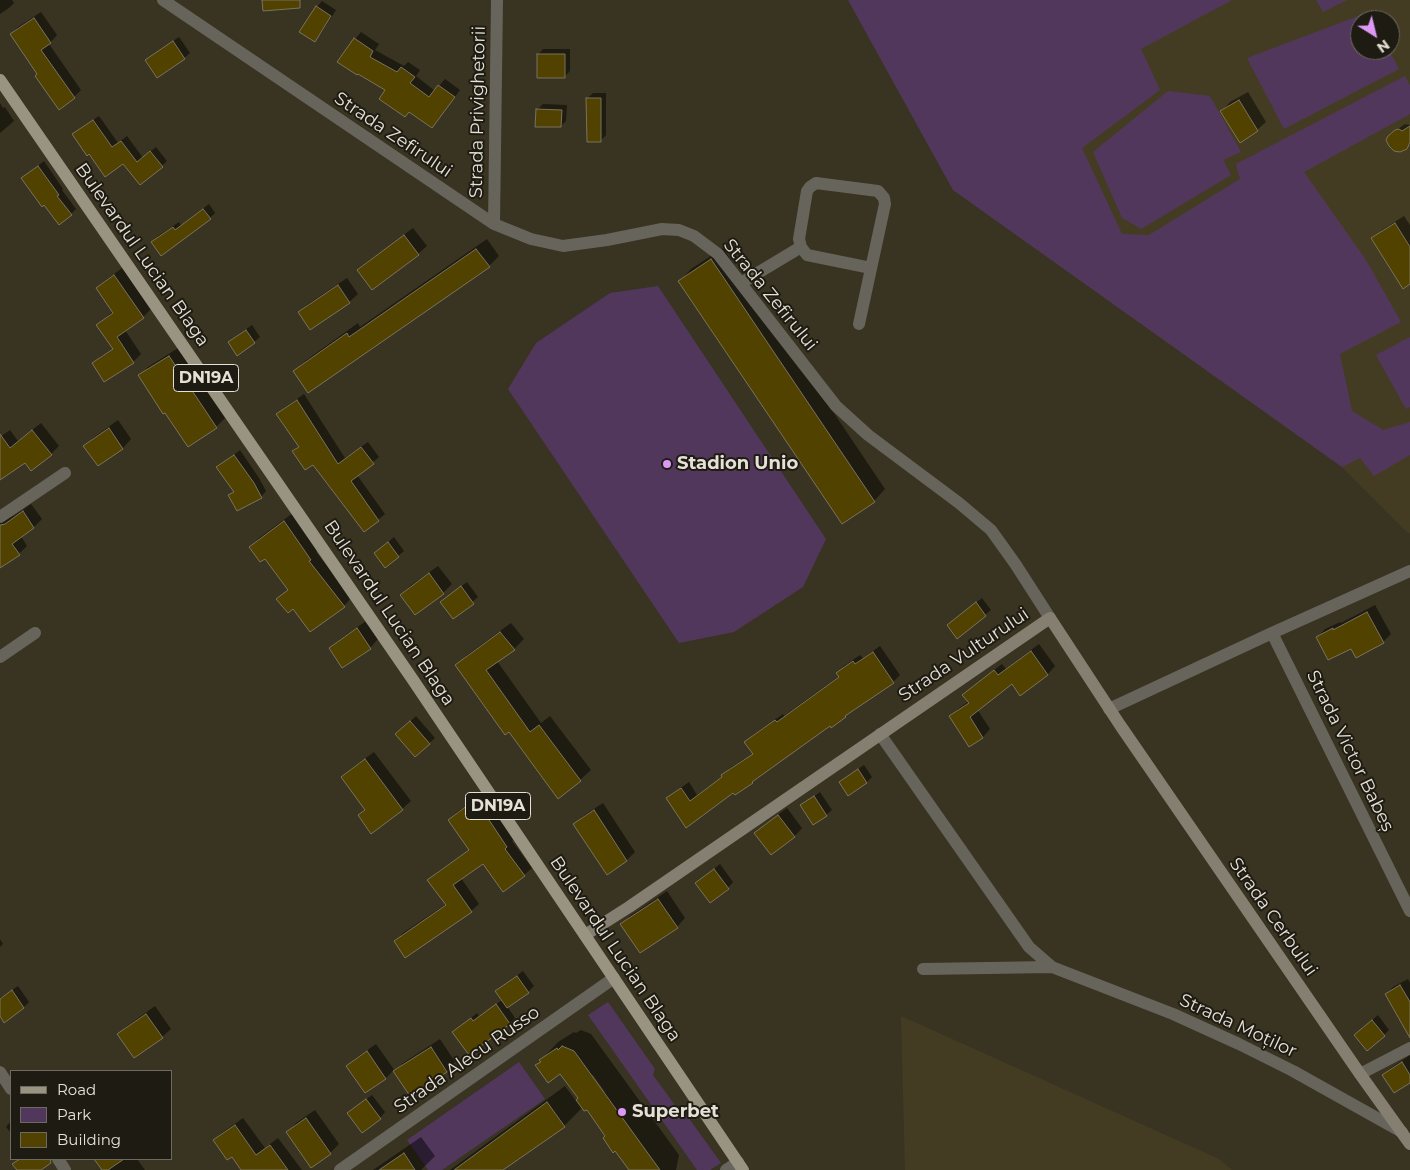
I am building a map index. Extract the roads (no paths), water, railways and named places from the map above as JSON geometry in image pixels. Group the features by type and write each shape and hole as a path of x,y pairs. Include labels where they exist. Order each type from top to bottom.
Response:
{"main road":[{"name":"Bulevardul Lucian Blaga","path":"0,80 361,604 740,1166"}],"street":[{"name":"Strada Zefirului","path":"163,0 494,224 531,239 563,246 607,240 662,229 679,230 694,236 718,254 836,406 868,435 959,503 990,530 1016,564 1050,618"},
{"name":"Strada Privighetorii","path":"494,224 497,0"},
{"path":"858,324 871,268 885,204 884,198 878,191 816,184 810,187 799,239 800,247 807,255 871,268"},
{"path":"741,283 800,247"},
{"path":"0,517 65,473"},
{"path":"1109,709 1410,571"},
{"name":"Strada Vulturului","path":"585,935 629,907 1050,618 1109,709"},
{"path":"0,657 35,633"},
{"name":"Strada Victor Babeș","path":"1272,633 1410,911"},
{"name":"Strada Cerbului","path":"1109,709 1410,1144"},
{"name":"Strada Moților","path":"880,734 1029,947 1052,967 1173,1014 1239,1044 1293,1071 1402,1132"},
{"name":"Strada Moților","path":"923,969 1052,967"},
{"name":"Strada Alecu Russo","path":"340,1170 614,978"},
{"path":"1360,1074 1410,1048"},
{"path":"0,1072 10,1087"},
{"path":"726,1170 740,1166"}],"place":[{"name":"Stadion Unio","path":"667,464"},
{"name":"Superbet","path":"622,1112"}]}
